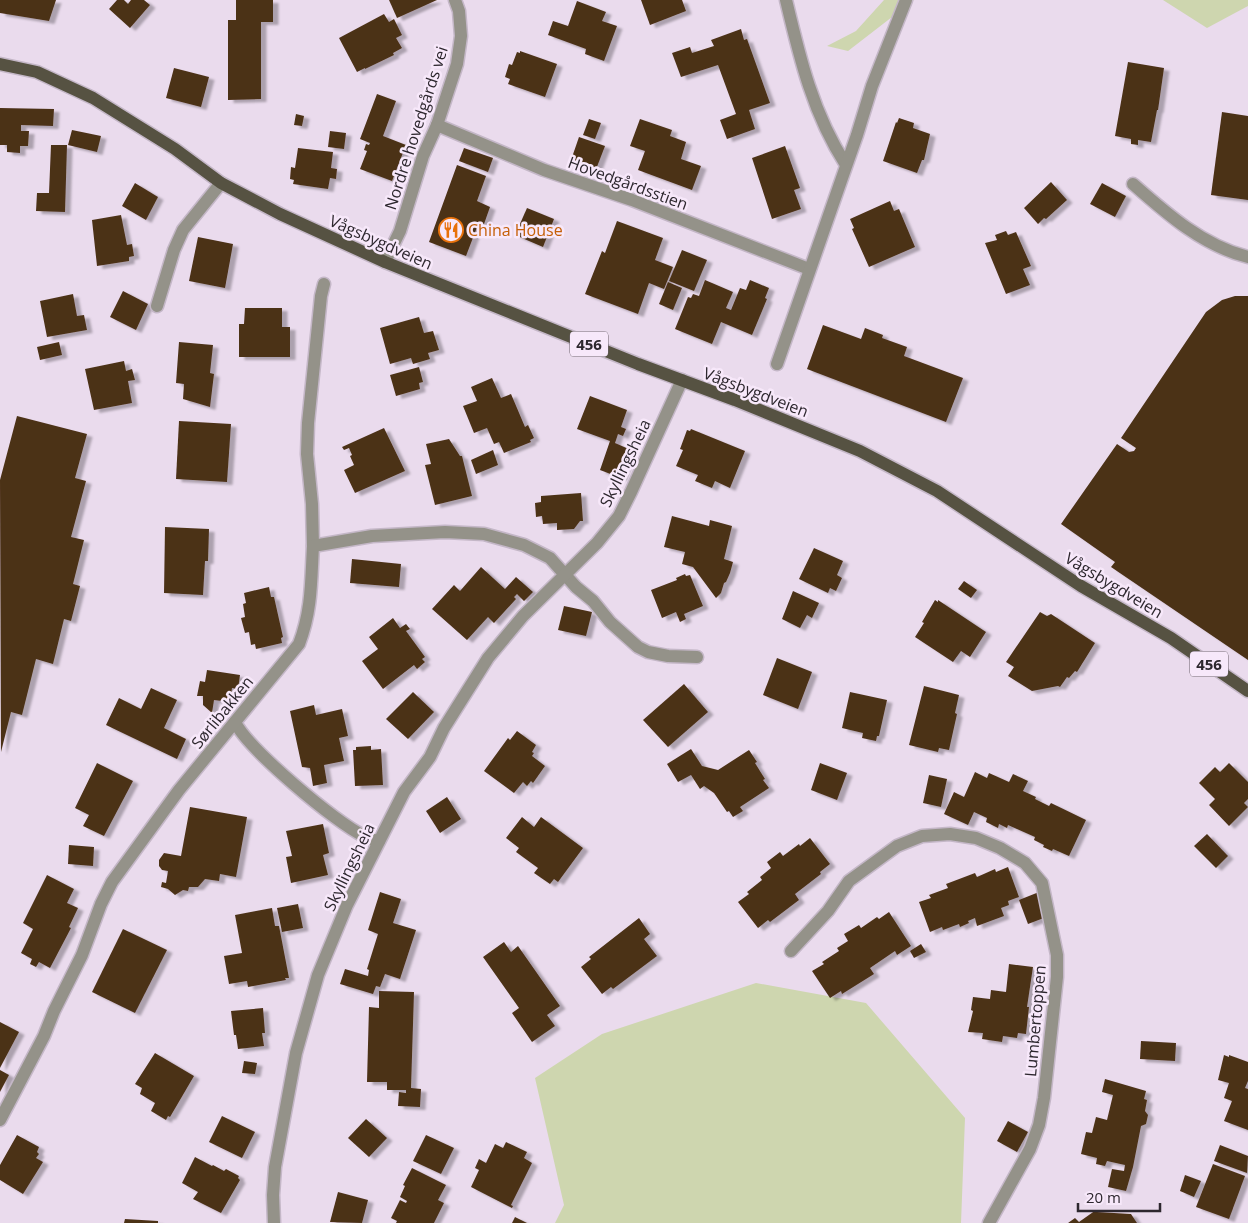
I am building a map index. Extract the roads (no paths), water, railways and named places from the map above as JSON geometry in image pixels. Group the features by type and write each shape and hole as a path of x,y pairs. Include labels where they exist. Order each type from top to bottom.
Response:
{"main road":[{"name":"Vågsbygdveien","path":"0,64 37,72 93,98 175,149 222,183 280,214 385,262 860,451 937,491 1082,586 1171,638 1248,691"}],"street":[{"name":"Nordre hovedgårds vei","path":"385,262 400,230 423,156 437,125 456,64 461,36 459,11 455,0"},
{"path":"786,0 814,103 832,144 846,165"},
{"path":"777,364 872,86 906,0"},
{"name":"Hovedgårdsstien","path":"437,125 544,170 632,200 809,269"},
{"path":"157,306 174,250 183,230 222,183"},
{"path":"1133,184 1164,212 1223,250 1248,256"},
{"path":"324,284 321,296 308,423 307,454 312,504 313,546 372,536 445,532 484,534 524,546 550,558 621,632 638,647 648,652 668,656 697,657"},
{"name":"Skyllingsheia","path":"274,1223 275,1167 302,1029 328,950 379,841 404,792 430,757 444,728 488,658 523,616 597,543 619,516 682,380"},
{"name":"Sørlibakken","path":"0,1120 44,1036 54,1011 82,955 101,904 112,882 179,790 299,644 307,624 311,599 313,546"},
{"path":"235,722 238,729 254,746 291,781 342,822 365,837 379,841"},
{"name":"Lumbertoppen","path":"791,951 828,911 850,881 897,846 922,836 950,834 976,838 1000,848 1025,863 1042,883 1057,955 1057,977 1040,1124 1030,1149 989,1223"}],"place":[{"name":"China House","path":"451,230"}]}
